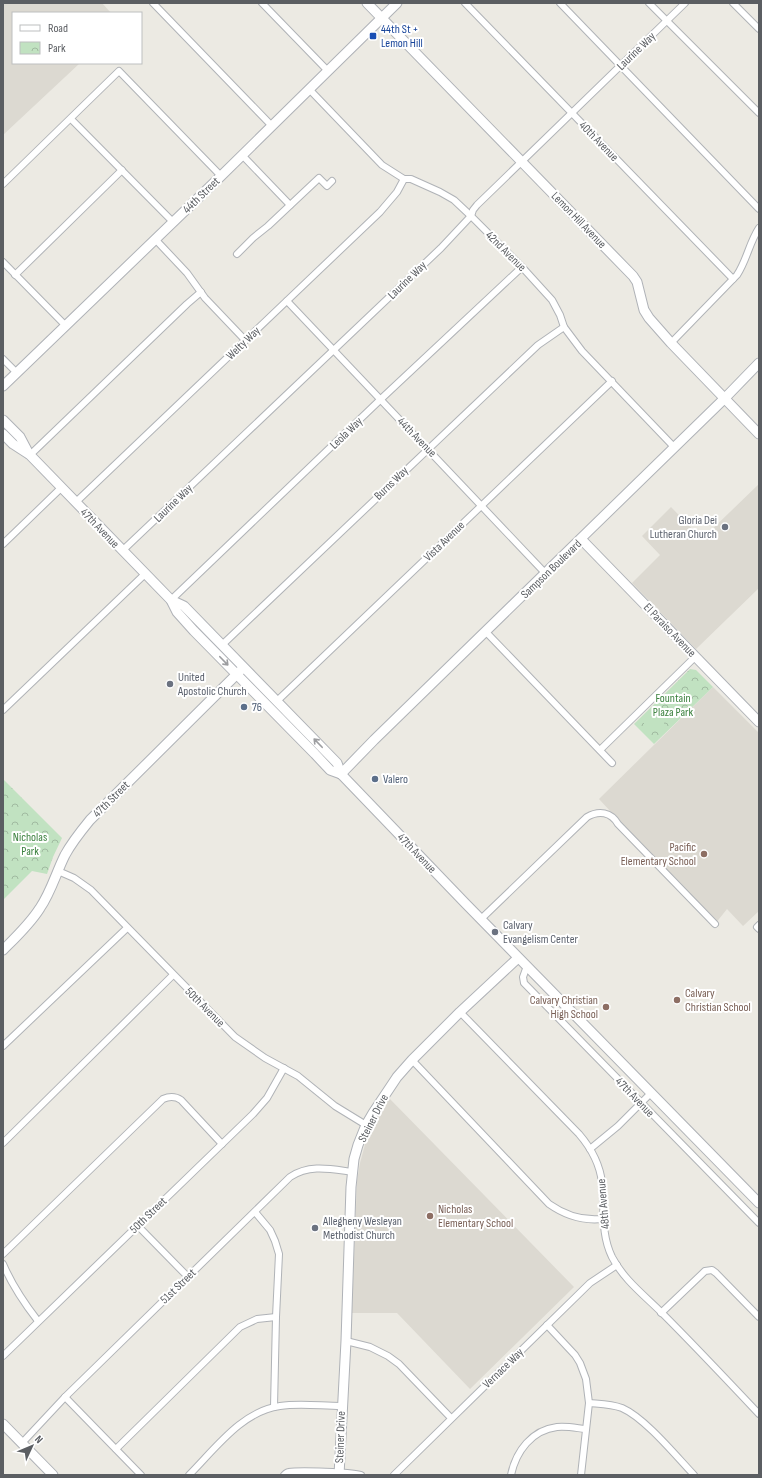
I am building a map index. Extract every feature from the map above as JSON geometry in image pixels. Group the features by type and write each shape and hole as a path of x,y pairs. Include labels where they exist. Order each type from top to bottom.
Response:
{"street":[{"path":"153,3 271,125"},
{"path":"262,3 328,71"},
{"name":"Lemon Hill Avenue","path":"367,3 632,276 636,282 644,310 671,342 759,434"},
{"name":"44th Street","path":"3,386 221,176 271,125 397,3"},
{"name":"40th Avenue","path":"465,3 733,279"},
{"path":"560,3 759,209"},
{"path":"649,3 759,114"},
{"name":"Laurine Way","path":"122,551 442,248 471,216 477,205 685,3"},
{"path":"733,3 759,29"},
{"path":"3,184 119,71 221,176"},
{"name":"42nd Avenue","path":"309,89 376,160 388,170 404,179 411,180 440,192 454,200 471,216 522,267 552,300 564,327 582,351 674,447"},
{"path":"71,119 173,222"},
{"path":"242,155 290,205"},
{"path":"15,275 122,170"},
{"path":"237,254 319,178 327,186 332,181"},
{"name":"Welty Way","path":"76,502 380,212 397,192 404,179"},
{"path":"671,342 733,279 744,264 753,239 759,228"},
{"path":"155,239 187,273 201,292 245,340"},
{"path":"3,262 66,326"},
{"name":"Leola Way","path":"171,600 381,399 522,267"},
{"path":"30,455 201,292"},
{"name":"44th Avenue","path":"287,301 546,574"},
{"name":"Burns Way","path":"222,645 538,344 564,327"},
{"path":"3,359 17,373"},
{"name":"Sampson Boulevard","path":"341,774 370,743 546,574 759,363"},
{"name":"Vista Avenue","path":"277,701 612,381"},
{"name":"47th Avenue","path":"3,420 20,437 30,455"},
{"name":"47th Avenue","path":"3,434 13,444 30,455 76,502 171,600 177,612 330,770 341,774"},
{"path":"3,544 61,488"},
{"name":"El Paraiso Avenue","path":"581,539 759,722"},
{"path":"3,710 145,574"},
{"name":"47th Avenue","path":"171,600 184,606 277,701 337,763 341,774 518,958 759,1203"},
{"path":"177,612 190,619 214,644 222,645"},
{"path":"486,632 612,763"},
{"path":"600,750 695,657"},
{"name":"47th Street","path":"3,950 40,909 73,842 90,820 244,668"},
{"path":"481,919 587,817 601,812 613,817 715,924"},
{"name":"50th Avenue","path":"58,871 84,884 236,1037 254,1051 309,1083 335,1106 366,1126"},
{"path":"759,925 757,927 759,929"},
{"path":"3,1046 127,928"},
{"name":"Steiner Drive","path":"339,1474 341,1406 346,1341 351,1188 354,1159 366,1126 388,1089 412,1060 460,1012 518,958"},
{"name":"47th Avenue","path":"527,966 523,977 524,983 759,1223"},
{"path":"4,1139 173,975"},
{"name":"48th Avenue","path":"460,1012 579,1134 590,1149 601,1177 602,1219 607,1243 617,1265 628,1281 662,1313 759,1414"},
{"path":"412,1060 549,1204 575,1218 586,1220 602,1219"},
{"name":"50th Street","path":"3,1356 253,1114 267,1098 284,1068"},
{"path":"590,1149 642,1103 651,1093"},
{"path":"3,1254 163,1099 172,1096 181,1100 222,1144"},
{"name":"51st Street","path":"22,1444 65,1397 285,1181 301,1171 321,1168 353,1172"},
{"path":"255,1212 270,1230 279,1254 274,1407"},
{"path":"137,1225 188,1277"},
{"path":"3,1264 17,1292 38,1322"},
{"name":"Vernace Way","path":"394,1475 450,1418 590,1283 617,1265"},
{"path":"662,1313 706,1271 712,1270 759,1317"},
{"path":"116,1449 240,1327 257,1319 276,1317"},
{"path":"547,1325 571,1350 580,1363 586,1379 589,1403 581,1475"},
{"path":"346,1341 370,1346 399,1364 450,1418"},
{"path":"65,1397 141,1475"},
{"path":"589,1403 615,1406 634,1414 694,1475"},
{"path":"189,1475 238,1425 255,1413 274,1407 294,1405 341,1406"},
{"path":"3,1424 53,1475"},
{"path":"511,1475 512,1468 521,1450 530,1439 536,1435 556,1427 585,1429"},
{"path":"284,1475 288,1472 339,1474 356,1473 361,1475"}],"shaded area":[{"path":"3,3 102,3 110,12 12,12 12,64 79,64 3,135"},
{"path":"759,484 759,588 696,649 632,583 660,555 642,536 671,507 702,539"},
{"name":"Pacific Elementary School","path":"713,687 759,733 759,911 743,926 727,909 715,924 599,799"},
{"name":"Nicholas Elementary School","path":"388,1097 574,1287 470,1389 397,1313 352,1313 357,1181 360,1163 366,1141 376,1117"}],"green space":[{"name":"Fountain Plaza Park","path":"690,669 696,670 713,687 654,744 634,724"},
{"path":"644,722 664,722 664,730 644,731"},
{"name":"Nicholas Park","path":"3,779 62,838 47,874 32,871 3,900"}],"place":[{"name":"44th St + Lemon Hill","path":"373,36"},
{"name":"Gloria Dei Lutheran Church","path":"725,527"},
{"name":"United Apostolic Church","path":"170,684"},
{"name":"76","path":"244,707"},
{"name":"Valero","path":"375,779"},
{"name":"Pacific Elementary School","path":"704,854"},
{"name":"Calvary Evangelism Center","path":"495,932"},
{"name":"Calvary Christian School","path":"677,1000"},
{"name":"Calvary Christian High School","path":"606,1007"},
{"name":"Nicholas Elementary School","path":"430,1216"},
{"name":"Allegheny Wesleyan Methodist Church","path":"315,1228"}]}
